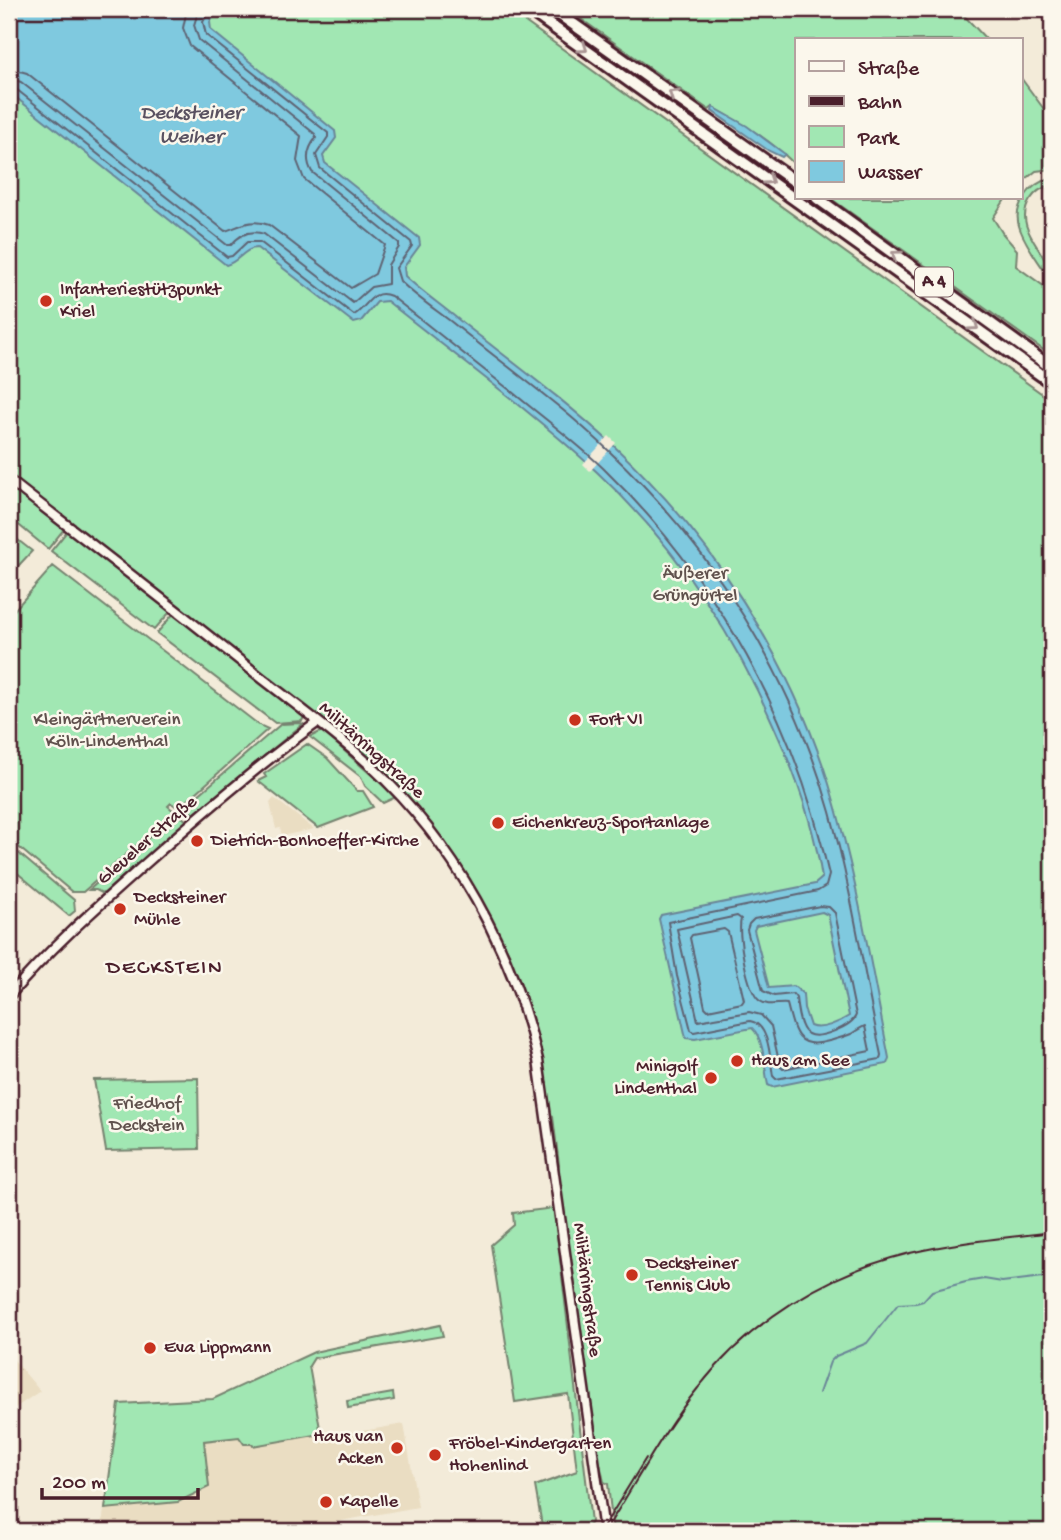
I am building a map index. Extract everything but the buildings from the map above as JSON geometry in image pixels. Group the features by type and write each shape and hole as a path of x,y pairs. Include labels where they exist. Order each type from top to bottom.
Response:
{"highway":[{"name":"A 4","path":"528,9 795,200"},
{"path":"552,9 795,182"},
{"name":"A 4","path":"796,200 1052,383"},
{"name":"A 4","path":"820,200 1052,368"}],"main road":[{"name":"Militärringstraße","path":"9,480 372,767 419,816 476,900 503,953 524,1007 541,1077 604,1531"},
{"name":"Gleueler Straße","path":"9,996 60,940 170,842 247,774 318,722"}],"shaded area":[{"path":"274,798 314,829 282,836 280,828 276,829 270,803"},
{"path":"9,1354 40,1391 9,1412"},
{"path":"306,1356 322,1438 404,1424 418,1507 285,1531 101,1531 119,1404 213,1399"}],"green space":[{"name":"Äußerer Grüngürtel","path":"9,9 507,9 1052,401 1052,1531 613,1531 608,1484 604,1482 594,1438 558,1174 553,1117 549,1112 537,1050 520,993 499,939 472,889 441,841 404,796 362,754 314,713 9,476"},
{"path":"567,9 958,9 985,38 795,38 795,165 757,134 713,107 709,110"},
{"path":"1023,81 1052,120 1052,169 1036,171 1023,181"},
{"path":"1052,178 1052,185 1039,190 1030,200 1025,211 1025,222 1046,262 1052,282 1027,243 1018,220 1020,204 1024,197"},
{"path":"833,200 1005,200 993,218 1017,250 1016,266 1052,292 1052,356"},
{"path":"9,485 65,528 48,549 9,517"},
{"path":"68,530 170,612 154,630 51,551"},
{"path":"9,533 32,551 9,576"},
{"name":"Kleingärtnerverein Köln-Lindenthal","path":"53,566 259,725 268,729 179,808 171,803 168,806 175,812 83,892 72,892 9,839 9,616"},
{"path":"174,613 304,717 302,721 275,723 157,633"},
{"path":"281,724 303,724 194,814 188,814 182,809"},
{"path":"322,731 396,797 383,803 365,786 361,777 310,737"},
{"path":"307,744 327,758 357,791 363,791 373,807 318,828 258,781"},
{"path":"177,813 187,821 104,894 89,890"},
{"path":"9,845 74,900 75,911 69,916 9,866"},
{"name":"Friedhof Deckstein","path":"198,1078 199,1149 106,1151 94,1080"},
{"path":"554,1208 591,1522 585,1531 543,1531 535,1486 577,1471 568,1394 515,1402 491,1245 514,1225 513,1213"},
{"path":"440,1325 443,1336 314,1358 309,1366 321,1434 253,1446 244,1444 239,1437 204,1441 209,1487 178,1502 105,1509 119,1404 213,1399 314,1352"},
{"path":"393,1393 394,1400 348,1408 347,1401"}],"water":[{"name":"Decksteiner Weiher","path":"21,9 219,9 210,22 211,30 335,131 336,138 323,156 325,163 419,238 420,245 404,267 405,276 596,430 650,482 684,520 715,560 769,645 812,737 839,818 855,886 889,1058 887,1064 772,1087 768,1085 759,1040 752,1028 695,1039 686,1038 659,919 661,915 815,884 822,878 814,838 795,778 755,687 697,588 650,527 572,449 387,301 377,302 361,321 354,323 257,248 248,250 226,265 9,92 9,24","holes":["822,912 828,915 849,1016 830,1025 814,1027 810,1026 803,994 794,986 769,988 754,930 756,926"]},
{"path":"713,107 747,126 785,154 782,157 769,151 712,111"}],"pier":[{"path":"609,436 616,443 590,471 583,464"}],"waterway":[{"path":"819,1393 830,1362 836,1356 867,1343 898,1304 923,1301 932,1291 966,1282 984,1279 1002,1282 1052,1276"}],"tram line":[{"path":"601,1531 646,1458"}],"railway":[{"path":"605,1531 661,1440 698,1388 741,1341 792,1303 849,1273 910,1253 963,1243 1052,1232"}],"place":[{"name":"Infanteriestützpunkt Kriel","path":"46,301"},
{"name":"Fort VI","path":"575,720"},
{"name":"Eichenkreuz-Sportanlage","path":"498,823"},
{"name":"Dietrich-Bonhoeffer-Kirche","path":"197,841"},
{"name":"Decksteiner Mühle","path":"120,909"},
{"name":"Haus am See","path":"737,1061"},
{"name":"Minigolf Lindenthal","path":"711,1078"},
{"name":"Decksteiner Tennis Club","path":"632,1275"},
{"name":"Eva Lippmann","path":"150,1348"},
{"name":"Haus van Acken","path":"397,1448"},
{"name":"Fröbel-Kindergarten Hohenlind","path":"435,1455"},
{"name":"Kapelle","path":"326,1502"}],"district":[{"name":"DECKSTEIN","path":"165,969"}]}
